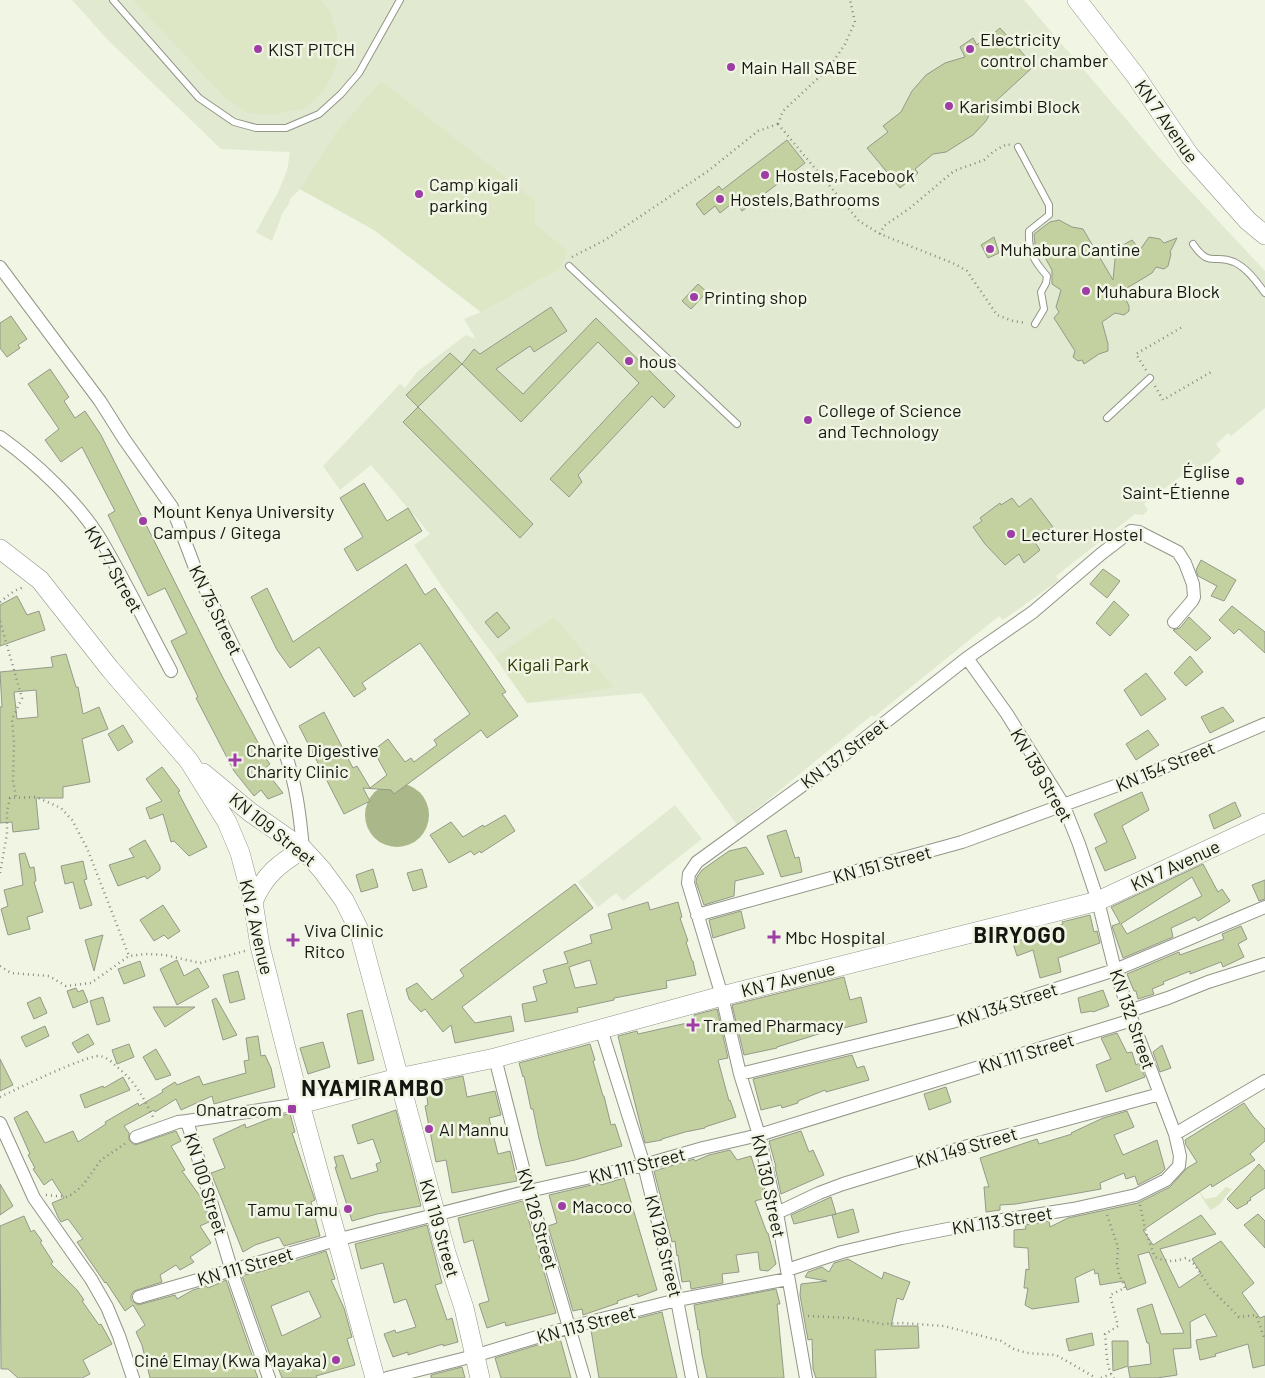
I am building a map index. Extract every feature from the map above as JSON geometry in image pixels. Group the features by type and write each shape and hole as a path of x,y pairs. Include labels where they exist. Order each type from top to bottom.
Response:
{"main road":[{"name":"KN 7 Avenue","path":"1077,0 1135,75 1190,156 1248,221 1265,236"},
{"name":"KN 2 Avenue","path":"0,549 40,580 110,669 189,761 227,822 240,853 253,902 260,946 300,1104 375,1378"},
{"name":"KN 109 Street","path":"189,761 250,812 303,849 322,870 344,900 359,930 398,1078"},
{"name":"KN 7 Avenue","path":"300,1104 398,1078 495,1058 722,996 1098,901 1265,823"},
{"path":"253,902 257,890 267,876 280,864 303,849"},
{"name":"KN 119 Street","path":"398,1078 446,1253 464,1308 480,1378"}],"street":[{"name":"KN 75 Street","path":"0,267 100,401 172,507 195,568 284,750 293,773 299,803 303,849"},
{"name":"KN 77 Street","path":"0,437 19,450 70,500 100,538 171,671"},
{"name":"KN 137 Street","path":"722,996 688,883 689,874 696,862 836,761 967,658 1033,612 1101,554 1131,532 1139,532 1178,552 1185,563 1193,584 1194,597 1174,622"},
{"name":"KN 139 Street","path":"967,658 1007,714 1063,804 1080,844 1098,901"},
{"name":"KN 154 Street","path":"1063,804 1148,774 1265,724"},
{"name":"KN 151 Street","path":"697,915 962,842 1063,804"},
{"name":"KN 132 Street","path":"1098,901 1115,970 1130,1016 1175,1134"},
{"name":"KN 134 Street","path":"740,1074 952,1022 1115,970 1265,907"},
{"name":"KN 111 Street","path":"138,1297 336,1240 529,1191 644,1165 703,1148 759,1136 1130,1016 1208,982 1265,964"},
{"name":"KN 130 Street","path":"722,996 740,1074 759,1136 777,1213 806,1378"},
{"name":"KN 128 Street","path":"601,1029 644,1165 677,1300 692,1378"},
{"name":"KN 126 Street","path":"495,1058 529,1191 584,1378"},
{"path":"1175,1134 1265,1081"},
{"name":"KN 149 Street","path":"777,1213 842,1184 964,1147 1160,1094"},
{"name":"KN 100 Street","path":"269,1378 232,1270 187,1121 300,1104"},
{"path":"136,1137 187,1121"},
{"path":"0,1123 34,1198 91,1279 106,1307 119,1336 133,1378"},
{"name":"KN 113 Street","path":"387,1378 474,1356 570,1327 787,1275 842,1252 963,1226 1073,1209 1136,1196 1166,1180 1179,1166 1180,1156 1175,1134"}],"lane":[{"path":"113,0 199,98 234,122 256,128 286,128 319,114 341,94 359,73 400,0"},
{"path":"1018,147 1048,205 1049,216 1028,231 1028,246 1036,263 1047,276 1046,283 1041,292 1044,309 1035,324"},
{"path":"1194,244 1201,255 1210,260 1224,259 1235,262 1252,274 1265,293"},
{"path":"569,266 737,424"},
{"path":"1107,418 1150,378"}],"path":[{"path":"572,257 605,240 708,171 758,131 778,124 783,111 829,68 845,44 855,22 850,0"},
{"path":"778,124 860,221 880,234 961,267 967,271 997,315 1013,321 1035,324"},
{"path":"880,234 884,226 910,208 954,171 984,160 994,151 1007,144 1018,147"},
{"path":"1184,326 1136,354 1150,378 1163,400 1211,372"},
{"path":"0,602 14,591"},
{"path":"0,621 22,698 12,719 14,743 13,781 16,798"},
{"path":"0,873 7,834 10,798 36,797 61,808 72,820 87,848 129,956"},
{"path":"0,966 11,973 49,976 66,986 91,983 129,956 146,954 165,955 200,963 260,946"},
{"path":"0,1097 82,1060 100,1056 126,1074 139,1088 158,1129"},
{"path":"58,1196 67,1197 74,1193 83,1185 101,1160 136,1137"},
{"path":"1136,1196 1141,1207 1146,1233 1155,1257 1174,1262 1186,1258 1194,1264 1211,1289 1239,1317 1256,1315 1265,1340"},
{"path":"1104,1203 1118,1247 1117,1264 1125,1288 1110,1294 1118,1326 1105,1334 1108,1359 1114,1378"},
{"path":"794,1315 851,1318 883,1324 902,1323 944,1326 1001,1341 1014,1349 1027,1353 1056,1356 1096,1378"},
{"path":"1101,1378 1112,1374"}],"shaded area":[{"name":"College of Science and Technology","path":"72,0 1024,0 1155,153 1265,271 1265,408 1231,436 1228,433 1216,444 1221,451 1191,479 1184,474 1144,504 1148,510 1143,515 1135,514 1056,576 1059,580 1003,620 999,616 874,717 872,715 737,825 642,693 527,703 414,545 430,534 371,465 340,490 323,466 400,384 405,388 417,372 466,335 476,339 464,319 481,312 374,230 300,189 290,199 283,212 272,241 256,232 287,171 290,152 221,149 107,39"},
{"path":"675,805 702,839 623,901 616,893 598,907 578,882"}],"green space":[{"name":"KIST PITCH","path":"133,0 320,0 330,11 337,34 337,65 324,91 305,108 271,115 247,113 223,96"},
{"name":"Camp kigali parking","path":"381,81 535,200 535,224 565,249 567,254 560,267 481,312 374,230 300,189 335,134"},
{"name":"Kigali Park","path":"554,617 614,687 527,703 495,657"},
{"path":"397,783 409,785 420,792 427,803 429,815 427,827 420,838 409,845 397,847 385,845 374,838 367,827 365,815 367,803 374,792 385,785"},
{"path":"1226,1187 1232,1189 1215,1208 1210,1210 1197,1189 1205,1199 1216,1197"}],"building":[{"name":"Karisimbi Block","path":"1000,28 1034,66 996,101 986,121 973,135 946,152 933,154 915,169 918,173 900,188 867,148 888,132 883,126 901,112 912,91 926,75 945,63 965,57 960,47 973,38 977,45 979,43 980,45"},
{"name":"Hostels,Facebook","path":"787,140 805,163 742,211 735,201 720,213 715,206 704,215 696,204 719,186 722,190"},
{"name":"Muhabura Block","path":"1059,220 1072,227 1083,229 1113,280 1116,249 1132,240 1140,250 1149,237 1160,239 1164,243 1177,238 1170,252 1168,266 1164,269 1156,267 1152,273 1122,291 1129,306 1129,311 1124,315 1115,313 1102,322 1108,351 1099,354 1084,364 1082,360 1078,361 1073,357 1075,351 1054,318 1059,312 1056,307 1061,290 1052,284 1052,270 1042,252 1036,250 1034,234 1050,222"},
{"name":"Muhabura Cantine","path":"994,237 999,253 988,258 981,245"},
{"name":"Printing shop","path":"698,284 707,292 691,309 682,301"},
{"path":"551,307 567,331 534,352 530,346 496,369 523,394 596,318 675,396 664,408 652,396 578,475 582,482 569,497 550,479 639,383 598,342 521,422 462,364 474,349 480,354"},
{"path":"11,316 27,339 18,345 20,348 7,357 0,348 0,323"},
{"path":"450,353 462,364 418,407 406,395"},
{"path":"50,369 69,397 64,401 75,418 85,411 101,435 222,676 262,750 260,751 270,764 264,769 283,793 268,799 261,790 254,796 234,771 196,698 198,697 171,641 187,633 165,588 148,596 108,515 115,511 82,447 61,462 45,440 59,429 28,384"},
{"path":"418,407 533,524 520,538 403,422"},
{"path":"364,483 387,521 408,508 422,531 357,571 344,549 363,537 340,498"},
{"name":"Lecturer Hostel","path":"1012,498 1019,507 1031,498 1053,527 1034,541 1040,550 1024,563 1019,554 1005,565 985,544 973,527 982,521 980,518 1000,503 1001,505"},
{"path":"1201,560 1236,580 1224,601 1211,596 1217,586 1198,576 1196,570"},
{"path":"406,564 425,595 435,588 506,692 502,694 518,716 487,738 481,730 394,794 391,790 363,788 370,801 344,814 299,726 324,712 353,768 357,766 370,788 387,775 377,757 379,756 375,749 388,739 405,762 411,758 414,762 437,745 434,740 470,714 420,643 362,683 366,689 354,697 319,647 290,668 277,650 251,597 267,588 293,642"},
{"path":"1103,569 1120,581 1107,598 1090,584"},
{"path":"17,596 27,615 39,611 45,630 0,646 0,605"},
{"path":"1114,601 1129,615 1110,636 1096,623"},
{"path":"1232,606 1265,632 1265,653 1239,629 1234,634 1219,620"},
{"path":"497,612 510,628 498,638 485,622"},
{"path":"1189,617 1211,638 1196,651 1173,630 1180,628"},
{"path":"66,654 76,687 78,687 83,714 99,707 108,729 82,739 90,782 63,787 63,798 36,798 39,829 13,832 12,822 0,823 0,707 2,707 0,672 53,667 51,657","holes":["36,690 38,717 17,719 14,692"]},
{"path":"1190,656 1203,672 1186,686 1174,673"},
{"path":"1146,673 1166,699 1141,716 1124,690"},
{"path":"1223,707 1234,721 1210,733 1201,717"},
{"path":"123,725 133,742 118,751 108,734"},
{"path":"1148,730 1159,745 1136,760 1126,744"},
{"path":"162,767 180,791 178,792 207,847 189,856 174,841 171,842 163,814 150,819 146,808 162,801 146,779"},
{"path":"1142,792 1149,810 1122,826 1136,858 1105,871 1095,848 1107,842 1094,814"},
{"path":"1235,802 1241,816 1214,829 1209,815"},
{"path":"505,815 515,831 481,853 480,851 474,855 471,851 449,863 430,835 451,822 463,837"},
{"path":"786,830 795,858 799,857 802,872 781,877 767,836"},
{"path":"145,840 160,866 160,870 147,879 145,876 118,886 109,865 134,857 129,849"},
{"path":"746,847 764,874 735,881 734,896 704,905 696,882 702,870 729,851"},
{"path":"25,853 30,868 34,867 36,881 34,882 43,912 27,917 30,929 8,935 1,909 8,906 4,890 23,885 19,854"},
{"path":"83,861 87,879 84,880 92,905 80,909 73,882 65,884 61,866"},
{"path":"1203,864 1218,892 1222,889 1230,901 1198,921 1195,917 1171,928 1173,937 1123,958 1112,926 1120,923 1111,907","holes":["1192,877 1202,896 1127,934 1121,924"]},
{"path":"373,869 378,887 361,892 356,875"},
{"path":"422,869 427,887 413,891 407,873"},
{"path":"1265,880 1265,899 1259,901 1252,885"},
{"path":"575,884 593,908 462,1007 475,1023 511,1016 514,1031 455,1043 451,1025 443,1032 425,1009 421,1012 409,999 406,989 417,983 432,1000 464,976 460,970"},
{"path":"648,902 650,910 678,902 682,917 680,918 696,975 666,981 667,988 614,998 614,1000 577,1008 578,1012 525,1022 522,1004 537,1001 533,987 547,983 543,970 568,963 564,952 592,943 590,935 612,929 608,914","holes":["590,960 597,984 575,988 569,967"]},
{"path":"163,905 180,931 168,939 164,935 154,941 140,920"},
{"path":"741,911 745,928 713,938 709,920"},
{"path":"1090,915 1094,932 1097,931 1100,943 1058,958 1061,972 1040,978 1033,950 1017,956 1013,943 1063,924 1062,922"},
{"path":"1241,926 1247,939 1238,944 1244,957 1223,967 1221,962 1190,974 1190,971 1163,982 1164,984 1152,989 1154,994 1138,999 1127,974 1179,952 1180,955 1224,939 1222,934"},
{"path":"103,935 99,950 94,971 85,940"},
{"path":"177,960 184,976 198,968 209,987 177,1005 160,969"},
{"path":"140,961 145,976 124,984 118,969"},
{"path":"238,971 245,999 230,1003 223,975"},
{"path":"844,977 850,1000 861,997 867,1022 828,1031 777,1048 744,1055 732,1005"},
{"path":"76,988 78,992 83,990 88,1002 73,1008 67,991"},
{"path":"1103,990 1109,1006 1093,1012 1081,1013 1078,998"},
{"path":"40,997 47,1013 34,1019 27,1003"},
{"path":"103,997 110,1021 97,1025 90,1001"},
{"path":"216,998 237,1035 223,1040 212,1000"},
{"path":"153,1007 195,1007 165,1027"},
{"path":"717,1009 728,1058 718,1060 729,1101 736,1117 705,1128 645,1143 618,1036 637,1031 638,1034 696,1021 694,1015"},
{"path":"362,1010 374,1060 358,1064 347,1014"},
{"path":"45,1026 49,1036 26,1047 21,1037"},
{"path":"1117,1033 1127,1053 1132,1052 1136,1065 1139,1063 1145,1077 1106,1092 1096,1065 1111,1059 1101,1038"},
{"path":"88,1034 94,1044 78,1053 72,1043"},
{"path":"258,1036 261,1056 265,1055 271,1068 275,1087 214,1104 212,1096 181,1110 176,1099 155,1112 154,1110 124,1126 129,1133 129,1140 135,1145 176,1131 181,1141 171,1146 185,1170 182,1171 202,1199 209,1222 200,1226 211,1243 190,1257 194,1262 180,1270 176,1265 160,1275 162,1282 134,1291 131,1295 131,1300 138,1305 175,1295 177,1299 193,1290 206,1286 208,1288 226,1280 258,1378 150,1378 142,1345 136,1332 145,1325 133,1305 125,1311 77,1242 83,1239 68,1219 61,1222 52,1203 64,1198 52,1179 44,1185 33,1169 35,1168 28,1155 30,1154 14,1118 27,1111 45,1143 73,1131 78,1142 106,1124 105,1122 138,1103 139,1106 163,1092 162,1090 175,1082 177,1085 199,1076 203,1085 246,1073 244,1061 249,1060 246,1038"},
{"path":"323,1042 330,1067 308,1074 300,1048"},
{"path":"129,1044 134,1057 117,1064 112,1050"},
{"path":"590,1044 611,1125 615,1124 622,1146 575,1160 546,1166 533,1109 531,1109 524,1076 519,1063"},
{"path":"1162,1045 1171,1068 1160,1072 1153,1052"},
{"path":"156,1049 171,1075 156,1080 143,1057"},
{"path":"852,1055 857,1068 864,1066 869,1080 826,1092 825,1090 798,1101 798,1103 782,1108 781,1105 761,1110 753,1079"},
{"path":"0,1059 13,1085 0,1091"},
{"path":"463,1076 467,1097 495,1091 501,1115 489,1118 498,1154 510,1151 517,1181 452,1193 446,1160 436,1162 425,1106 428,1105 425,1084"},
{"path":"123,1077 130,1090 85,1108 80,1095 103,1086 104,1088"},
{"path":"946,1087 951,1102 929,1110 924,1094"},
{"path":"1244,1103 1265,1129 1265,1141 1250,1154 1255,1160 1212,1187 1211,1184 1143,1230 1153,1245 1201,1215 1216,1234 1160,1249 1179,1288 1201,1273 1192,1259 1221,1241 1254,1283 1242,1293 1260,1318 1265,1316 1265,1365 1253,1368 1248,1344 1200,1360 1196,1340 1217,1336 1205,1314 1190,1322 1191,1348 1173,1349 1177,1375 1157,1378 1130,1378 1128,1367 1151,1364 1149,1343 1147,1343 1137,1309 1152,1304 1161,1334 1184,1333 1149,1252 1138,1255 1146,1283 1127,1290 1124,1281 1100,1285 1098,1273 1095,1274 1094,1269 1075,1278 1079,1302 1032,1309 1025,1305 1028,1288 1024,1288 1026,1269 1029,1270 1028,1248 1014,1247 1014,1230 1026,1229 1025,1225 1049,1221 1050,1227 1068,1218 1138,1203 1170,1187 1187,1168 1197,1162 1186,1145 1185,1140"},
{"path":"396,1110 421,1206 377,1214 352,1221 335,1167 337,1167 334,1157 343,1155 351,1179 378,1171 376,1164 381,1162 373,1139 358,1144 352,1125"},
{"path":"1127,1111 1134,1127 1114,1135 1123,1155 1157,1140 1165,1169 1161,1173 1138,1185 1135,1176 1126,1179 1124,1173 1100,1183 1101,1189 1016,1204 1000,1205 1000,1210 986,1212 984,1187 989,1187 980,1158 1037,1139 1039,1144 1072,1134 1103,1118"},
{"path":"290,1114 295,1132 292,1133 315,1200 311,1202 320,1236 284,1246 279,1237 255,1245 243,1252 211,1173 225,1168 213,1139 245,1124 246,1128 277,1116"},
{"path":"801,1131 809,1152 813,1150 824,1175 781,1194 769,1141"},
{"path":"730,1150 737,1160 751,1156 757,1175 760,1174 765,1198 755,1201 768,1233 776,1264 768,1271 760,1270 758,1252 736,1255 739,1272 722,1274 723,1283 691,1289 690,1281 682,1282 675,1241 672,1242 654,1171"},
{"path":"1259,1164 1265,1171 1265,1188 1250,1198 1251,1200 1248,1203 1237,1209 1227,1199"},
{"path":"624,1178 657,1290 638,1297 638,1294 617,1301 618,1303 583,1315 582,1309 573,1311 548,1226 557,1223 549,1195 600,1183 601,1185"},
{"path":"0,1184 13,1206 0,1215"},
{"path":"831,1197 836,1214 794,1224 791,1215"},
{"path":"523,1201 556,1313 506,1326 505,1322 487,1328 479,1304 489,1301 473,1240 464,1243 458,1218"},
{"path":"853,1209 859,1232 838,1238 832,1215"},
{"path":"1258,1214 1265,1221 1265,1248 1244,1225"},
{"path":"24,1216 31,1232 34,1230 42,1241 40,1242 53,1262 51,1264 77,1290 84,1300 82,1301 99,1325 101,1324 112,1344 83,1360 90,1374 82,1378 18,1378 8,1369 1,1369 0,1226"},
{"path":"427,1225 442,1283 435,1285 447,1320 452,1318 458,1342 393,1357 384,1334 395,1330 396,1333 416,1327 406,1299 394,1303 383,1263 361,1269 355,1244"},
{"path":"326,1251 335,1279 331,1280 344,1308 352,1337 347,1339 355,1365 316,1376 317,1378 282,1378 274,1357 271,1358 242,1276","holes":["309,1291 321,1317 282,1336 271,1306"]},
{"path":"848,1259 882,1279 884,1272 910,1282 903,1300 897,1298 891,1326 918,1326 919,1348 875,1350 876,1378 816,1378 813,1369 812,1339 808,1340 800,1295 801,1284 827,1281 805,1277 808,1272 822,1267 829,1272 834,1263"},
{"path":"776,1289 780,1304 777,1304 784,1378 707,1378 694,1305"},
{"path":"662,1312 677,1378 599,1378 591,1330"},
{"path":"1092,1333 1094,1345 1069,1351 1066,1339"},
{"path":"560,1338 571,1378 501,1378 495,1358"},
{"path":"1112,1341 1128,1341 1128,1366 1113,1371"},
{"path":"462,1367 465,1378 431,1378 431,1375"}],"place":[{"name":"KIST PITCH","path":"258,49"},
{"name":"Electricity control chamber","path":"970,49"},
{"name":"Main Hall SABE","path":"731,67"},
{"name":"Karisimbi Block","path":"949,106"},
{"name":"Hostels,Facebook","path":"765,175"},
{"name":"Camp kigali parking","path":"419,194"},
{"name":"Hostels,Bathrooms","path":"720,199"},
{"name":"Muhabura Cantine","path":"990,249"},
{"name":"Muhabura Block","path":"1086,291"},
{"name":"Printing shop","path":"694,297"},
{"name":"hous","path":"629,361"},
{"name":"College of Science and Technology","path":"808,420"},
{"name":"Église Saint-Étienne","path":"1240,481"},
{"name":"Mount Kenya University Campus / Gitega","path":"143,521"},
{"name":"Lecturer Hostel","path":"1011,534"},
{"name":"Charite Digestive Charity Clinic","path":"235,760"},
{"name":"Mbc Hospital","path":"774,937"},
{"name":"Viva Clinic Ritco","path":"293,940"},
{"name":"Tramed Pharmacy","path":"693,1025"},
{"name":"Onatracom","path":"292,1109"},
{"name":"Al Mannu","path":"429,1129"},
{"name":"Macoco","path":"562,1206"},
{"name":"Tamu Tamu","path":"348,1209"},
{"name":"Ciné Elmay (Kwa Mayaka)","path":"336,1360"}],"district":[{"name":"BIRYOGO","path":"1020,934"},
{"name":"NYAMIRAMBO","path":"373,1087"}]}
